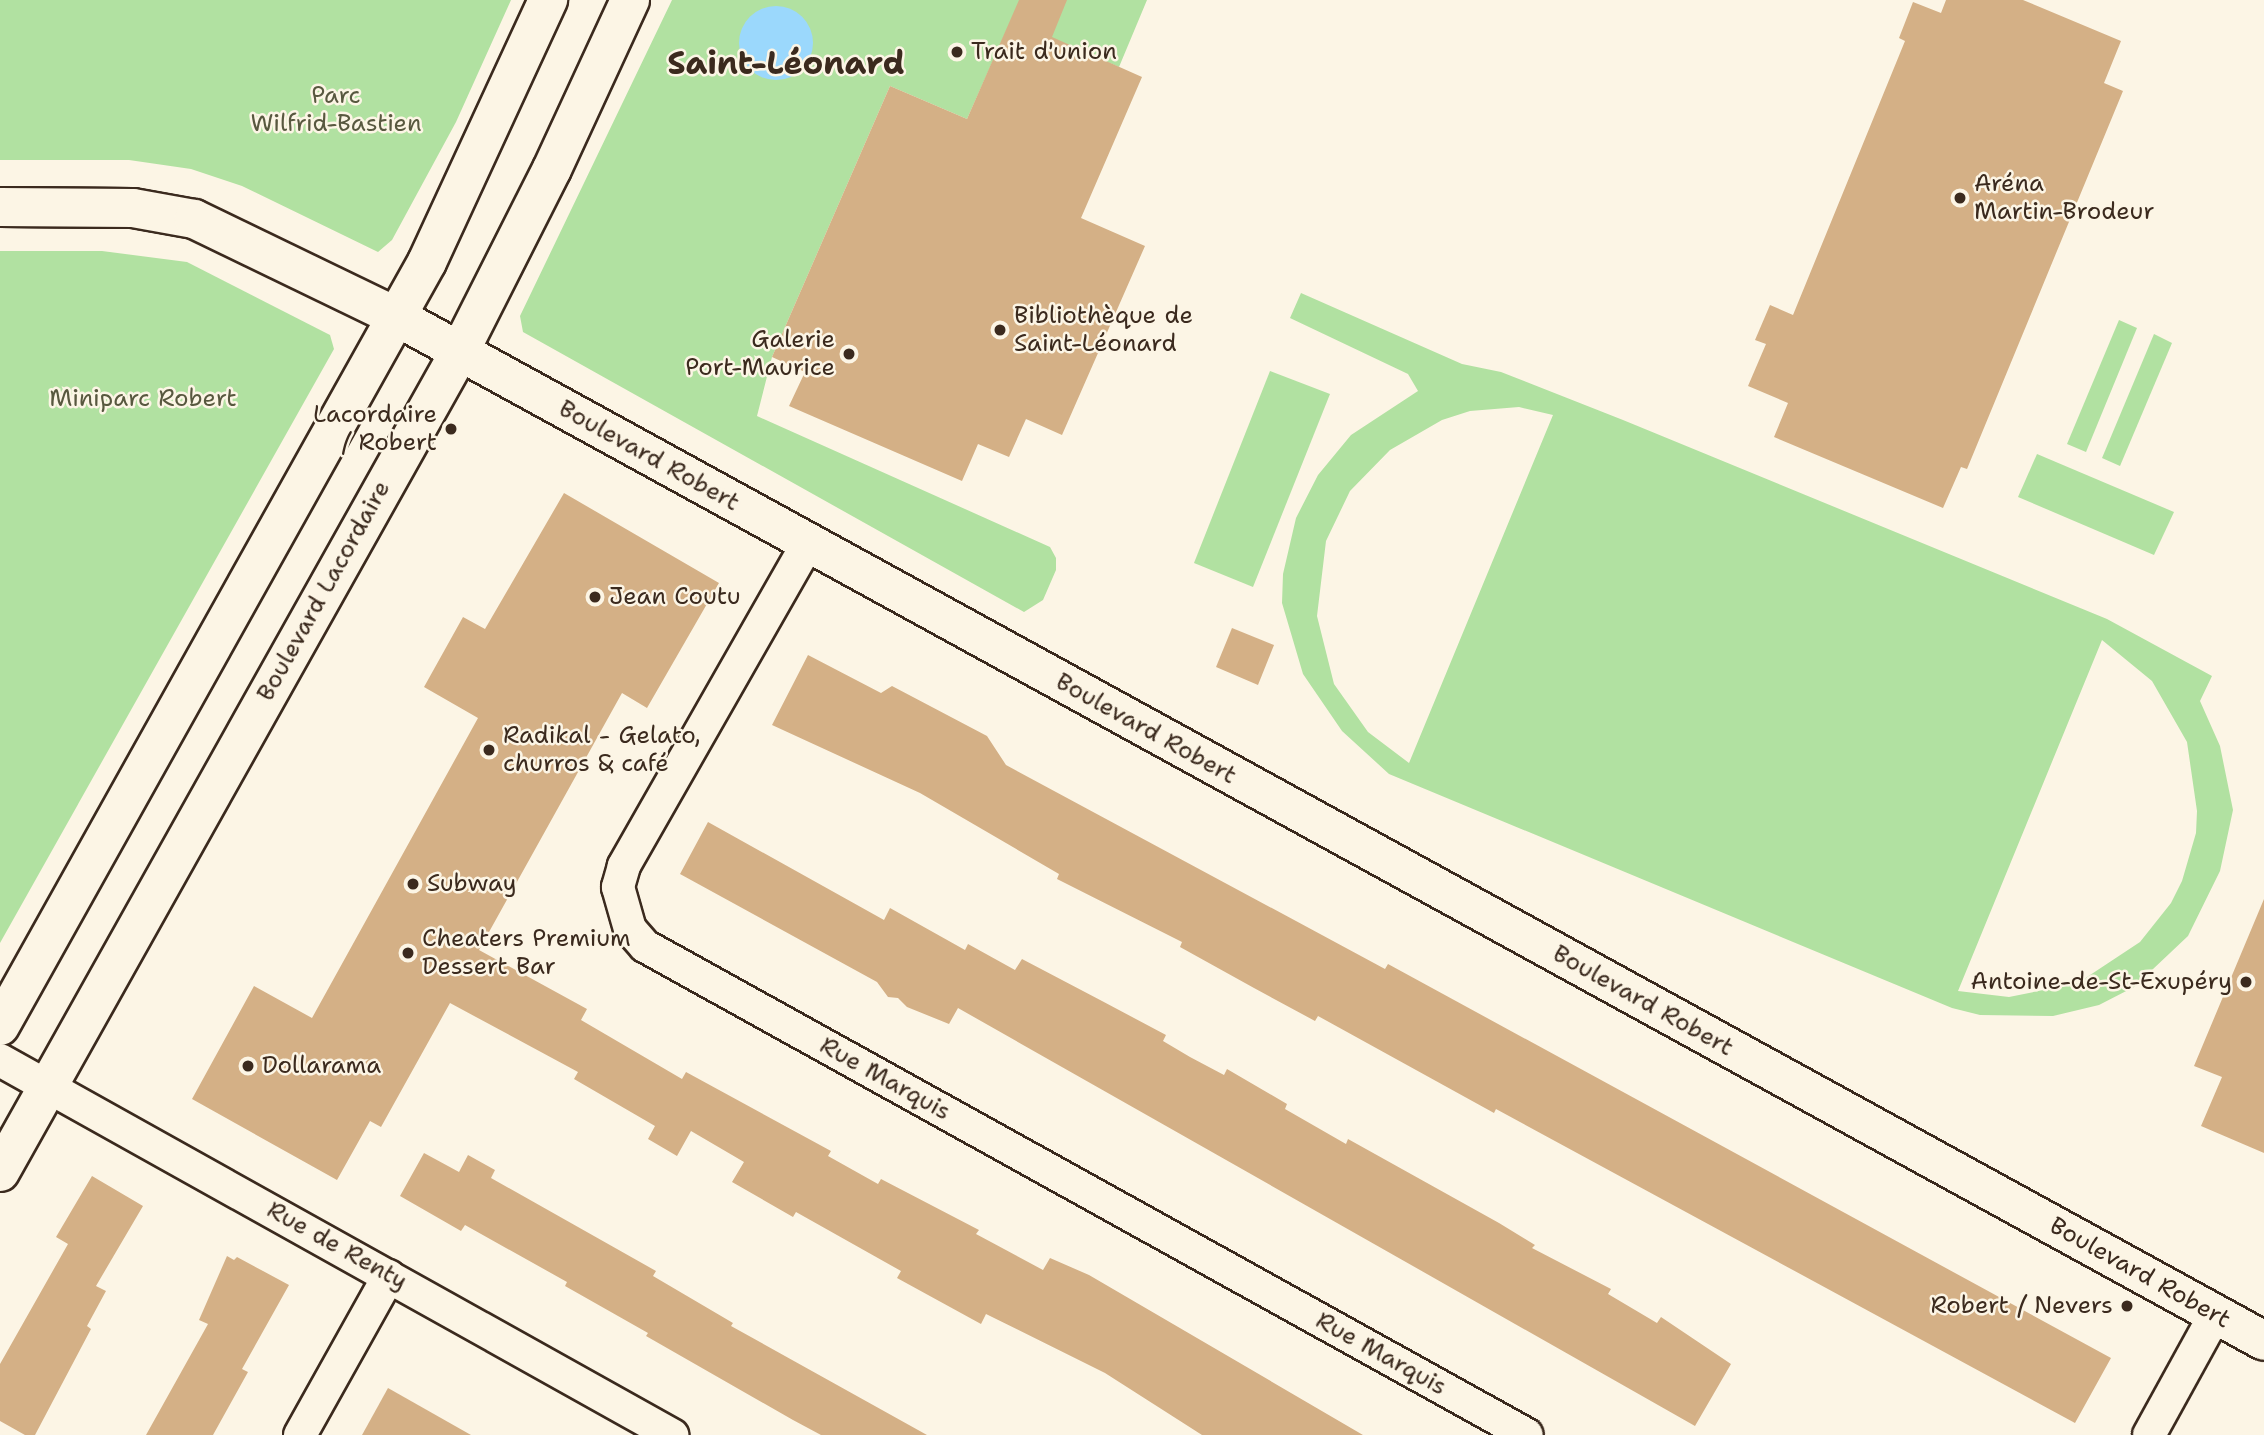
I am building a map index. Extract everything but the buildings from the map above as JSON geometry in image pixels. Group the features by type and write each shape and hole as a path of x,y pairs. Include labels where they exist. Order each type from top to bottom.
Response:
{"street":[{"path":"0,1026 397,317 500,111 548,0"},
{"name":"Boulevard Lacordaire","path":"0,1172 459,352 552,169 630,0"},
{"name":"Boulevard Robert","path":"0,207 134,208 194,219 397,317 2264,1341"},
{"name":"Rue Marquis","path":"807,543 624,866 618,887 630,929 657,952 1527,1435"},
{"name":"Rue de Renty","path":"0,1059 672,1435"},
{"path":"300,1435 389,1276"},
{"path":"2149,1435 2216,1315"}],"green space":[{"name":"Parc Wilfrid-Bastien","path":"0,0 511,0 456,122 392,240 378,252 242,186 191,169 129,160 0,160"},
{"path":"672,0 1147,0 1119,67 1011,20 967,119 890,86 772,357 757,416 1050,547 1056,558 1056,570 1043,600 1024,612 523,332 520,316"},
{"name":"Miniparc Robert","path":"0,251 102,251 187,262 330,335 334,349 0,943"},
{"path":"1301,293 1462,364 1501,372 1623,420 2107,619 2212,676 2200,701 2220,746 2233,810 2220,871 2188,936 2134,987 2099,1005 2053,1016 1980,1015 1952,1008 1389,774 1342,731 1303,674 1282,603 1283,574 1296,518 1318,475 1351,435 1418,391 1408,374 1290,318","holes":["1519,407 1553,415 1409,763 1368,732 1334,684 1317,616 1326,541 1350,491 1390,450 1442,420 1470,411","2102,640 2152,681 2187,742 2197,811 2196,833 2182,881 2171,903 2140,942 2078,983 2009,997 1958,991"]},
{"path":"2119,320 2137,328 2086,452 2067,444"},
{"path":"2154,334 2172,343 2120,466 2102,458"},
{"path":"1270,371 1330,394 1253,587 1194,563"},
{"path":"2037,454 2174,512 2154,555 2018,497"}],"water":[{"path":"769,6 783,6 797,12 807,22 813,43 807,64 797,74 783,80 769,80 755,74 745,64 739,50 739,36 745,22 755,12"}],"place":[{"name":"Trait d'union","path":"957,52"},
{"name":"Aréna Martin-Brodeur","path":"1960,198"},
{"name":"Bibliothèque de Saint-Léonard","path":"1000,330"},
{"name":"Galerie Port-Maurice","path":"849,354"},
{"name":"Lacordaire / Robert","path":"451,429"},
{"name":"Jean Coutu","path":"595,597"},
{"name":"Radikal - Gelato, churros & café","path":"489,750"},
{"name":"Subway","path":"413,884"},
{"name":"Cheaters Premium Dessert Bar","path":"408,953"},
{"name":"Antoine-de-St-Exupéry","path":"2246,982"},
{"name":"Dollarama","path":"248,1066"},
{"name":"Robert / Nevers","path":"2127,1306"}],"district":[{"name":"Saint-Léonard","path":"786,63"}]}
